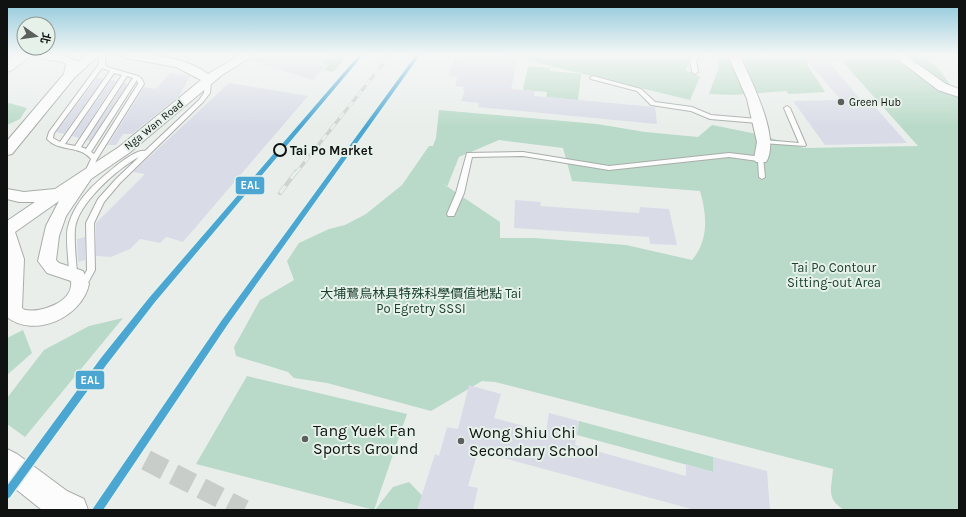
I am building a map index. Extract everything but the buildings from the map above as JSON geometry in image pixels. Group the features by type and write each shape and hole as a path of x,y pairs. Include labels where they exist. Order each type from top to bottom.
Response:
{"main road":[{"path":"7,464 56,502 73,510"}],"street":[{"path":"7,151 26,126 66,79"},
{"path":"744,79 753,99 764,142 761,159"},
{"path":"931,79 942,87 959,93"},
{"name":"Nga Wan Road","path":"7,230 150,129 208,80"},
{"name":"Nga Wan Road","path":"7,194 15,197 33,198 54,193 85,176"},
{"name":"Nga Wan Road","path":"73,273 52,268 47,261 48,241 56,217 85,176"},
{"path":"7,233 11,258 13,310 17,316 32,319 53,314 68,305 79,291 80,283 78,278 73,273"}],"lane":[{"path":"91,79 51,133 50,139 54,143 88,152 94,159"},
{"path":"61,145 107,79"},
{"path":"76,149 122,79"},
{"path":"88,152 135,79"},
{"path":"85,176 141,84 139,79"},
{"path":"597,79 639,90 653,104 692,109 710,117 758,121"},
{"path":"79,291 91,270 90,223 101,201 118,181 151,148 201,101 207,93 208,80"},
{"path":"764,142 803,145 787,108"},
{"path":"73,273 71,228 78,211 94,190 124,162 151,148"},
{"path":"452,214 460,193 469,155 523,154 609,168 729,155 761,159 762,177"}],"green space":[{"path":"525,79 580,79 578,100 546,97 547,92 523,90"},
{"path":"604,79 699,79 690,100"},
{"name":"大埔鷺鳥林具特殊科學價值地點 Tai Po Egretry SSSI","path":"715,79 817,79 825,92 789,94 786,91 733,95 709,94"},
{"name":"大埔鷺鳥林具特殊科學價值地點 Tai Po Egretry SSSI","path":"858,79 946,79 959,96 959,510 844,510 838,506 832,497 831,487 833,469 495,382 482,381 431,411 327,383 294,378 288,372 236,356 234,347 260,300 294,280 287,261 299,243 329,229 345,225 366,214 402,185 429,146 433,146 436,138 439,110 597,124 645,132 698,137 712,125 757,134 804,148 918,146","holes":["499,140 563,148 572,181 700,191 704,209 705,227 704,236 698,252 692,260 626,245 535,238 500,238 500,222 447,186 459,157"]},
{"path":"9,103 27,108 20,119 7,125 7,105"},
{"path":"123,318 25,437 7,424 7,398 44,350 89,326"},
{"path":"23,330 32,353 7,375 7,338"},
{"name":"Tang Yuek Fan Sports Ground","path":"247,376 407,414 374,510 196,464"},
{"path":"579,421 713,457 713,472 577,435"},
{"path":"409,482 436,510 375,510 393,487"}],"tunnel":[{"path":"146,460 244,510"}],"railway":[{"path":"296,173 371,79"},
{"path":"280,193 296,172"}],"transit line":[{"name":"EAL","path":"7,494 104,361 152,300 340,79"},
{"name":"EAL","path":"97,510 225,322 401,79"}],"place":[{"name":"Green Hub","path":"841,102"},
{"name":"Tai Po Market","path":"280,150"},
{"name":"Tang Yuek Fan Sports Ground","path":"305,439"},
{"name":"Wong Shiu Chi Secondary School","path":"461,441"}],"park label":[{"name":"Tai Po Contour Sitting-out Area","path":"834,274"}]}
